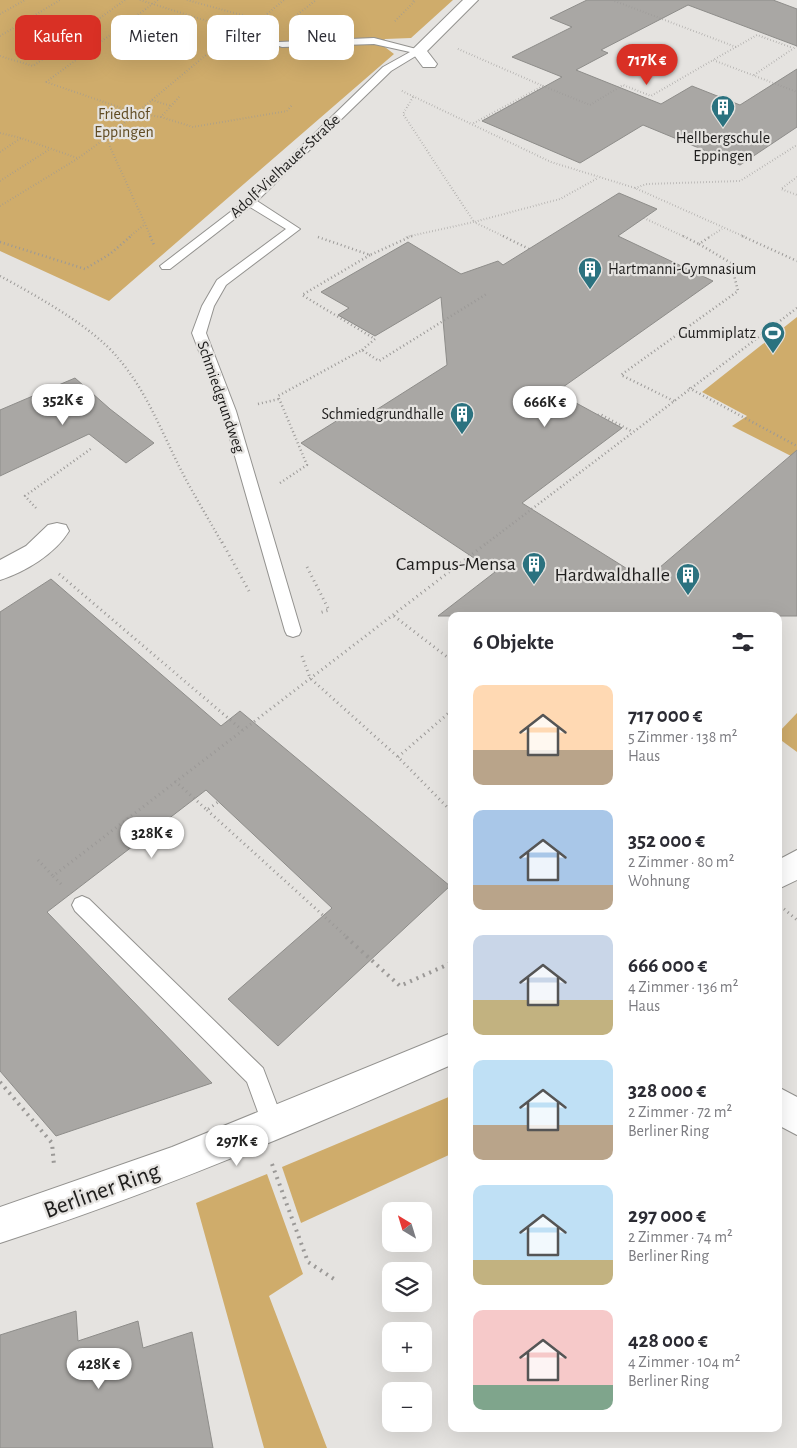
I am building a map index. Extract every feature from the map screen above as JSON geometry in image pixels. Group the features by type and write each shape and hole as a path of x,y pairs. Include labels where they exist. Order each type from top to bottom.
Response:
{"street":[{"path":"429,64 419,51 471,0"},
{"path":"0,571 35,552 57,530"},
{"path":"782,873 797,863"},
{"name":"Berliner Ring","path":"0,1225 57,1208 267,1128 448,1050"},
{"path":"782,1107 797,1118"}],"lane":[{"path":"282,44 374,40 419,51"},
{"name":"Adolf-Vielhauer-Straße","path":"166,266 250,202 376,79 387,70 419,51"},
{"path":"250,202 294,229"},
{"name":"Schmiedgrundweg","path":"291,626 229,411 198,333 208,306 221,283 294,229"},
{"path":"82,905 255,1075 267,1128"}],"path":[{"path":"0,14 25,0"},
{"path":"0,36 60,0"},
{"path":"0,56 33,66 125,0"},
{"path":"140,0 207,21"},
{"path":"158,0 46,82 136,114 161,117 193,127 287,111 292,105"},
{"path":"187,0 242,15"},
{"path":"266,15 284,0"},
{"path":"612,0 736,47"},
{"path":"432,38 590,105 624,85 652,96 757,35 793,48"},
{"path":"754,76 797,46"},
{"path":"0,206 78,159 136,114 207,54"},
{"path":"712,60 797,92"},
{"path":"376,79 551,162 635,188 797,261"},
{"path":"472,124 543,86"},
{"path":"161,117 180,96"},
{"path":"414,97 403,114 474,222 529,249"},
{"path":"152,100 171,106"},
{"path":"0,133 21,138 78,159"},
{"path":"0,152 21,138"},
{"path":"106,138 144,225 166,266"},
{"path":"635,188 647,184 740,181 797,145"},
{"path":"0,181 50,149"},
{"path":"797,177 781,189 797,196"},
{"path":"277,486 307,465 278,396 362,350 375,339 302,295 370,255 404,238 560,199 598,178"},
{"path":"644,218 699,244 731,263 738,291 621,375 674,401"},
{"path":"0,242 85,269 110,254 144,225"},
{"path":"699,244 723,228"},
{"path":"294,229 370,255"},
{"path":"0,276 38,296 88,331 118,357 150,407 177,462 250,593"},
{"path":"362,350 379,361 488,293"},
{"path":"54,876 689,388 797,308"},
{"path":"689,388 797,446"},
{"path":"598,415 600,414 633,432"},
{"path":"57,530 25,496 92,448"},
{"path":"35,552 242,730"},
{"path":"291,626 329,610 303,559"},
{"path":"394,616 448,658"},
{"path":"310,678 398,757 448,808"},
{"path":"398,757 448,714"},
{"path":"176,781 400,986 448,964"},
{"path":"207,810 218,802"},
{"path":"38,860 82,905"},
{"path":"782,907 797,920"},
{"path":"0,1082 52,1143 57,1208"},
{"path":"267,1128 308,1262 337,1281"}],"green space":[{"name":"Friedhof Eppingen","path":"0,0 453,0 411,38 385,39 381,44 394,54 109,301 0,251"},
{"name":"Gummiplatz","path":"797,317 797,459 732,426 747,416 702,392"},
{"path":"797,713 797,752 782,741 782,729"},
{"path":"448,1097 448,1155 301,1223 282,1167"},
{"path":"267,1174 303,1274 269,1296 327,1448 264,1448 196,1203"}],"building":[{"path":"587,0 773,0 797,9 797,46 688,5 601,50 608,53 576,70 661,104 692,86 740,105 797,69 797,127 740,165 643,125 580,163 482,121 562,77 512,57 572,27 550,18"},
{"path":"619,193 657,209 618,236 713,281 556,392 622,428 522,503 645,580 797,450 797,616 782,616 782,612 448,612 448,616 438,616 495,572 301,443 354,410 365,417 447,365 441,297 375,336 338,315 349,308 321,292 408,242 461,274 498,261 503,265"},
{"path":"75,378 110,409 154,443 126,463 89,434 0,476 0,410"},
{"path":"51,579 221,726 240,711 448,884 448,888 278,1046 228,999 332,908 206,790 47,912 212,1083 56,1136 0,1071 0,612"},
{"path":"76,1311 78,1341 138,1321 143,1348 192,1332 213,1448 0,1448 0,1335"}],"place":[{"name":"Hellbergschule Eppingen","path":"723,128"},
{"name":"Hartmanni-Gymnasium","path":"590,290"},
{"name":"Gummiplatz","path":"773,354"},
{"name":"Schmiedgrundhalle","path":"462,435"},
{"name":"Campus-Mensa","path":"534,585"},
{"name":"Hardwaldhalle","path":"688,596"}]}
